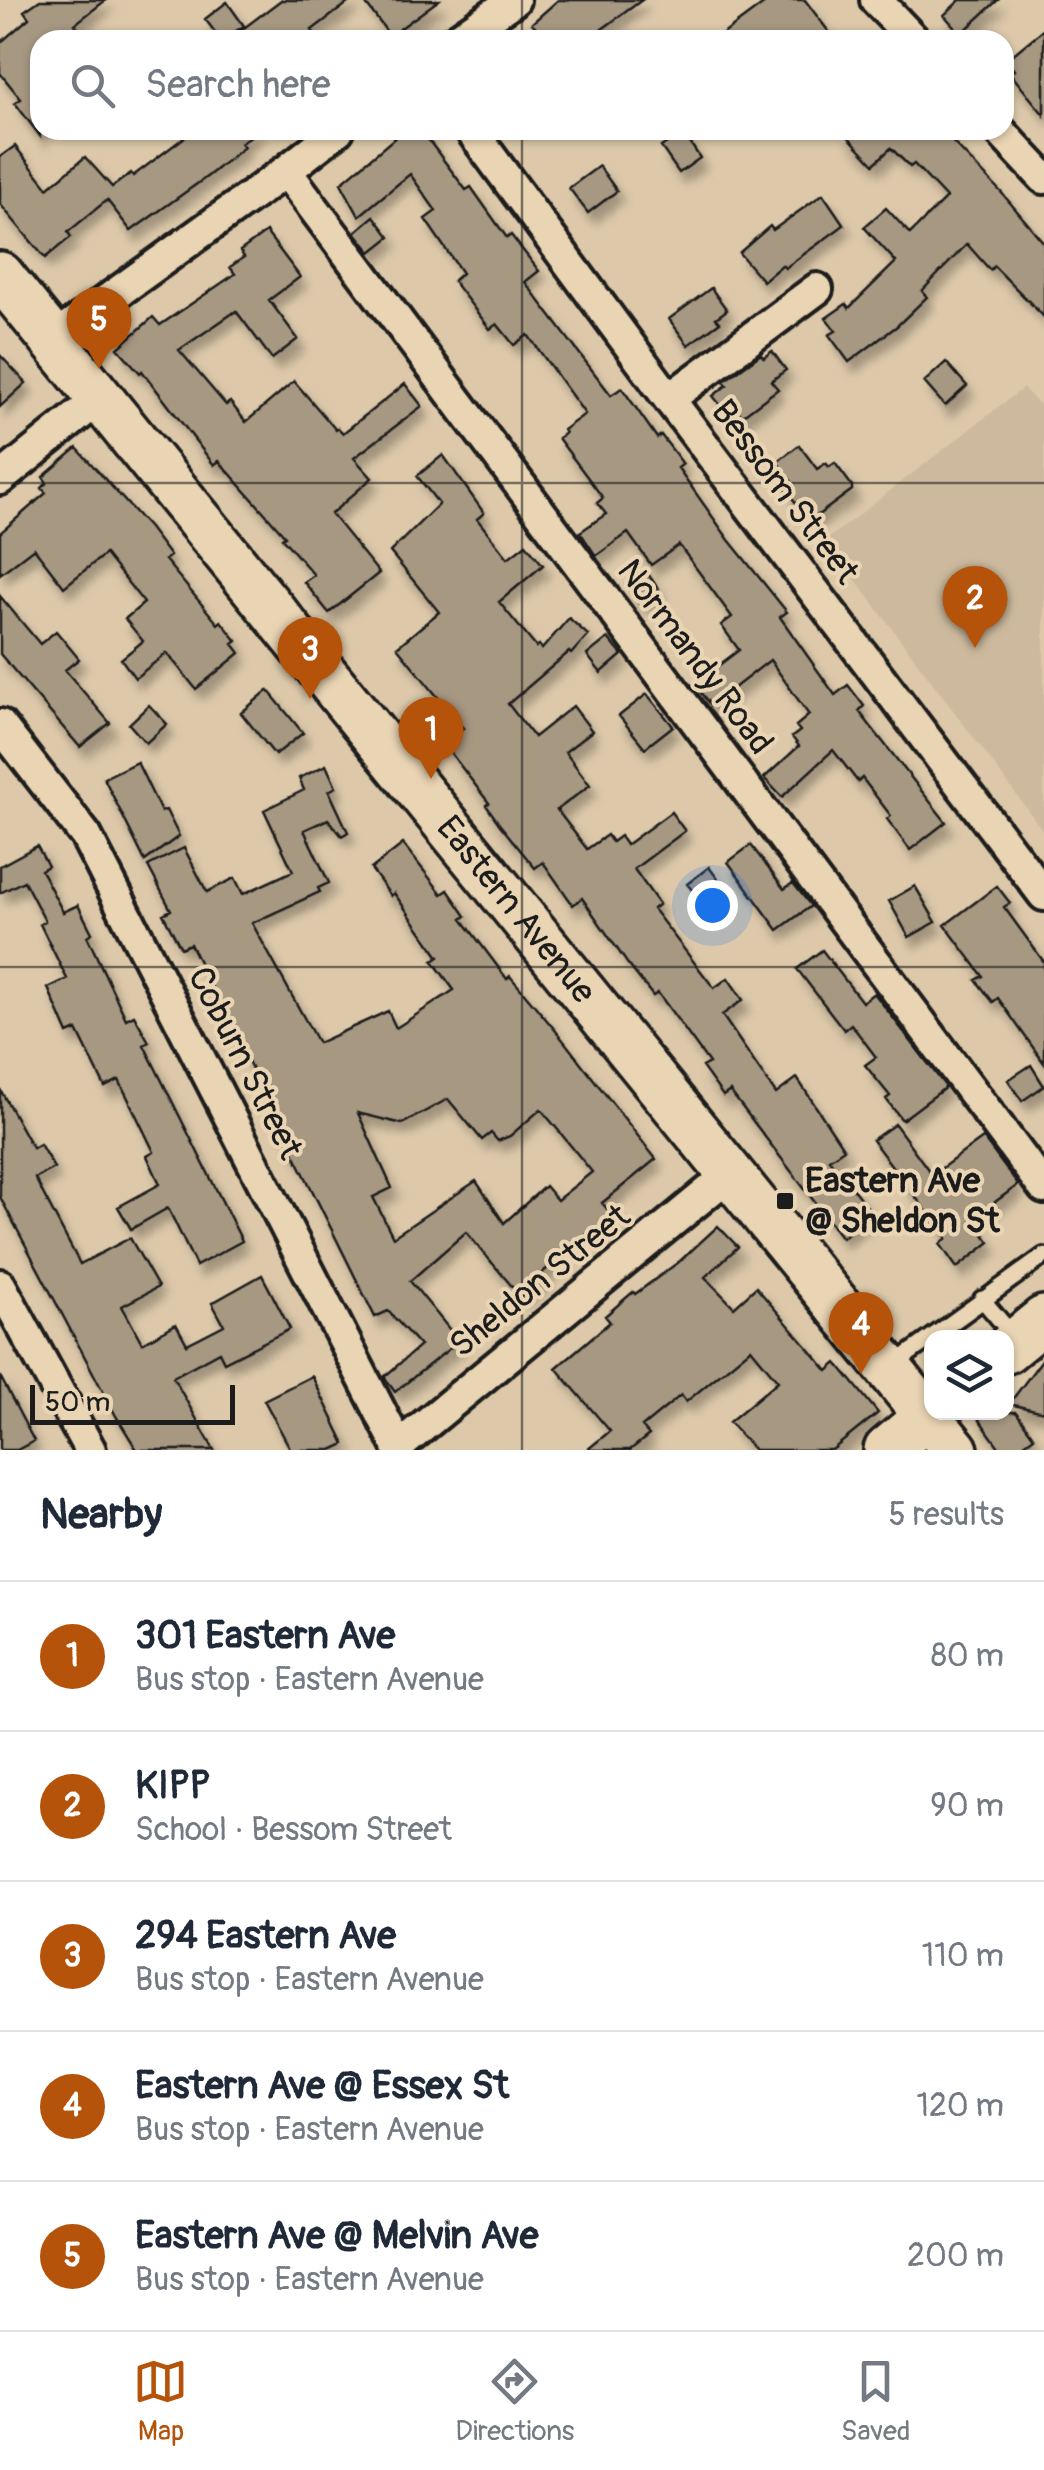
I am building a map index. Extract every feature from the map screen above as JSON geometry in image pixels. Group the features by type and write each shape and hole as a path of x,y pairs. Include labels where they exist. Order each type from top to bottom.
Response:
{"main road":[{"name":"Eastern Avenue","path":"0,275 938,1426"},
{"path":"887,1450 938,1426"}],"street":[{"path":"470,30 514,0"},
{"path":"876,0 904,30"},
{"path":"53,340 325,140"},
{"name":"Bessom Street","path":"478,140 668,399 1044,896"},
{"path":"1008,140 1044,178"},
{"name":"Normandy Road","path":"286,171 1044,1188"},
{"path":"668,399 817,289"},
{"path":"0,480 100,398"},
{"name":"Coburn Street","path":"0,725 86,836 399,1449"},
{"name":"Sheldon Street","path":"399,1449 730,1174"},
{"path":"0,1285 90,1450"}],"lane":[{"path":"889,1369 982,1299 1041,1262"},
{"path":"982,1299 1023,1337"}],"shaded area":[{"path":"1023,388 1044,409 1044,832 826,540"}],"building":[{"path":"40,0 106,0 75,24 79,30 30,30 30,123 15,103 21,99 0,73 0,43 29,18 24,11"},
{"path":"281,0 352,0 312,30 241,30"},
{"path":"363,0 439,0 398,30 386,30"},
{"path":"558,0 642,0 601,30 539,30 532,23"},
{"path":"769,0 805,0 828,30 728,30"},
{"path":"960,0 998,0 965,30 957,30 944,15"},
{"path":"227,2 244,26 237,30 213,30 205,19"},
{"path":"1044,29 1044,115 1014,78 1014,53"},
{"path":"181,140 245,140 241,143 244,147 208,176 131,231 107,200 68,232 71,237 45,258 0,204 0,157 15,146 48,188 85,157 112,187 131,173 133,176"},
{"path":"392,140 428,140 466,190 471,187 507,238 511,235 539,271 525,282 611,395 622,388 657,438 661,435 683,464 678,468 787,612 780,617 835,695 848,685 864,706 859,711 946,822 910,850 887,819 891,816 862,778 858,782 833,750 782,797 764,778 799,746 792,737 800,731 796,726 809,715 770,660 711,706 694,684 739,650 721,625 732,617 679,545 651,565 628,533 596,556 580,532 606,514 597,503 603,498 558,438 585,414 528,335 514,345 497,324 490,329 453,281 462,273 425,219 436,211 410,174 359,216 341,183"},
{"path":"671,140 688,140 700,158 679,173 661,147"},
{"path":"851,140 951,140 1044,243 1044,317 994,266 990,270 967,244 922,291 927,297 897,326 849,362 829,335 836,331 826,318 846,304 849,308 896,262 864,227 886,208 910,234 946,198 914,164 910,167 891,148 874,164"},
{"path":"599,166 617,191 588,213 569,188"},
{"path":"823,194 844,225 763,281 739,253 770,226 773,230"},
{"path":"374,216 390,237 371,252 355,232"},
{"path":"266,232 300,277 269,300 298,339 272,359 236,311 179,350 226,405 230,402 246,422 294,381 336,430 343,433 405,384 422,406 354,458 372,478 331,514 379,573 329,613 304,582 314,575 282,538 285,536 219,461 214,465 142,371 118,348 153,317 160,325 235,274 230,267 244,257 240,251"},
{"path":"711,288 727,310 716,318 720,322 688,345 669,319"},
{"path":"772,351 786,370 771,381 778,389 732,419 713,396 727,385 724,381 761,354 764,358"},
{"path":"0,355 26,383 0,407"},
{"path":"946,362 967,386 945,406 924,382"},
{"path":"799,445 817,469 835,463 852,486 852,490 810,521 786,490 794,485 777,462"},
{"path":"77,448 149,528 170,556 165,560 237,641 233,644 240,653 196,689 167,653 135,678 121,659 143,641 125,619 144,603 105,554 64,587 34,548 0,574 0,533 46,493 42,488 47,483 43,477"},
{"path":"443,455 484,513 477,519 508,558 526,544 543,565 499,602 536,647 542,649 569,618 588,635 571,654 508,704 534,737 573,706 592,731 565,752 590,785 557,810 587,849 607,835 612,842 620,836 626,845 671,812 685,831 634,869 659,904 653,909 714,988 728,978 743,1000 722,1015 776,1094 797,1078 844,1149 829,1159 872,1213 842,1238 730,1091 723,1096 702,1067 709,1063 658,993 653,996 627,963 582,898 573,905 543,862 535,868 443,743 463,728 397,647 439,612 390,552 439,504 417,476"},
{"path":"646,571 659,590 640,604 626,585"},
{"path":"0,596 40,644 56,631 79,659 65,670 110,723 80,747 0,654"},
{"path":"608,638 622,655 601,673 587,655"},
{"path":"268,690 303,733 275,755 241,713"},
{"path":"647,694 673,726 645,748 619,716"},
{"path":"149,705 167,724 146,743 129,724"},
{"path":"137,762 161,812 166,810 179,836 145,861 104,778"},
{"path":"326,765 336,787 329,791 348,832 342,836 328,819 304,830 329,883 318,888 320,892 252,923 318,1043 388,1011 396,1028 454,990 433,961 439,957 394,893 391,896 371,869 403,844 442,894 448,890 466,916 462,919 507,979 510,976 556,1031 656,1159 602,1203 615,1218 597,1232 594,1228 542,1273 545,1277 521,1297 466,1232 410,1281 459,1341 395,1392 384,1377 420,1346 388,1311 375,1317 190,944 181,948 163,914 171,910 148,866 184,848 207,892 235,878 243,894 293,871 264,810 304,790 299,778","holes":["448,1099 482,1140 491,1133 498,1141 510,1136 541,1109 592,1172 557,1200 545,1186 504,1223 476,1181 393,1237 373,1197 392,1188 358,1113 402,1124"]},
{"path":"751,845 784,889 793,883 811,906 778,930 728,862"},
{"path":"37,846 48,866 41,870 63,912 78,905 92,933 87,936 126,1019 134,1015 149,1042 144,1045 242,1241 196,1266 168,1208 131,1229 118,1207 160,1184 147,1156 154,1152 119,1080 105,1087 77,1030 68,1034 48,988 67,979 40,924 45,921 24,881 0,893 0,866"},
{"path":"709,867 723,886 702,902 687,884"},
{"path":"915,886 936,922 909,937 889,901"},
{"path":"997,886 1010,903 1004,907 1044,962 1044,1063 998,998 993,1002 976,980 983,976 945,925"},
{"path":"822,950 862,1002 874,993 946,1087 902,1120 886,1099 890,1096 865,1065 876,1057 851,1024 844,1030 797,969"},
{"path":"1031,1065 1044,1086 1022,1101 1008,1080"},
{"path":"0,1089 33,1148 40,1144 54,1168 35,1178 80,1264 130,1238 158,1287 122,1306 142,1343 176,1324 187,1344 224,1325 212,1303 262,1275 290,1329 224,1362 219,1352 173,1377 214,1450 137,1450 116,1416 0,1197"},
{"path":"895,1124 932,1175 983,1138 1018,1185 972,1219 990,1242 957,1268 940,1244 947,1238 872,1140"},
{"path":"718,1226 738,1247 705,1277 734,1307 756,1287 828,1371 837,1363 878,1413 832,1450 754,1450 729,1422 778,1381 751,1348 686,1402 681,1395 642,1427 649,1435 630,1450 587,1450 610,1431 556,1368 610,1322 605,1316 680,1261"},
{"path":"1044,1357 1044,1412 1014,1405 1014,1397"},
{"path":"0,1376 34,1441 17,1450 0,1450"},
{"path":"312,1376 345,1444 332,1450 291,1450 264,1400"},
{"path":"1016,1412 1034,1437 1016,1450 1001,1450 980,1420 1014,1420"}],"place":[{"name":"Eastern Ave @ Melvin Ave","path":"99,369"},
{"name":"KIPP","path":"975,648"},
{"name":"294 Eastern Ave","path":"310,699"},
{"name":"301 Eastern Ave","path":"431,779"},
{"name":"Eastern Ave @ Sheldon St","path":"785,1201"},
{"name":"Eastern Ave @ Essex St","path":"861,1374"}]}
